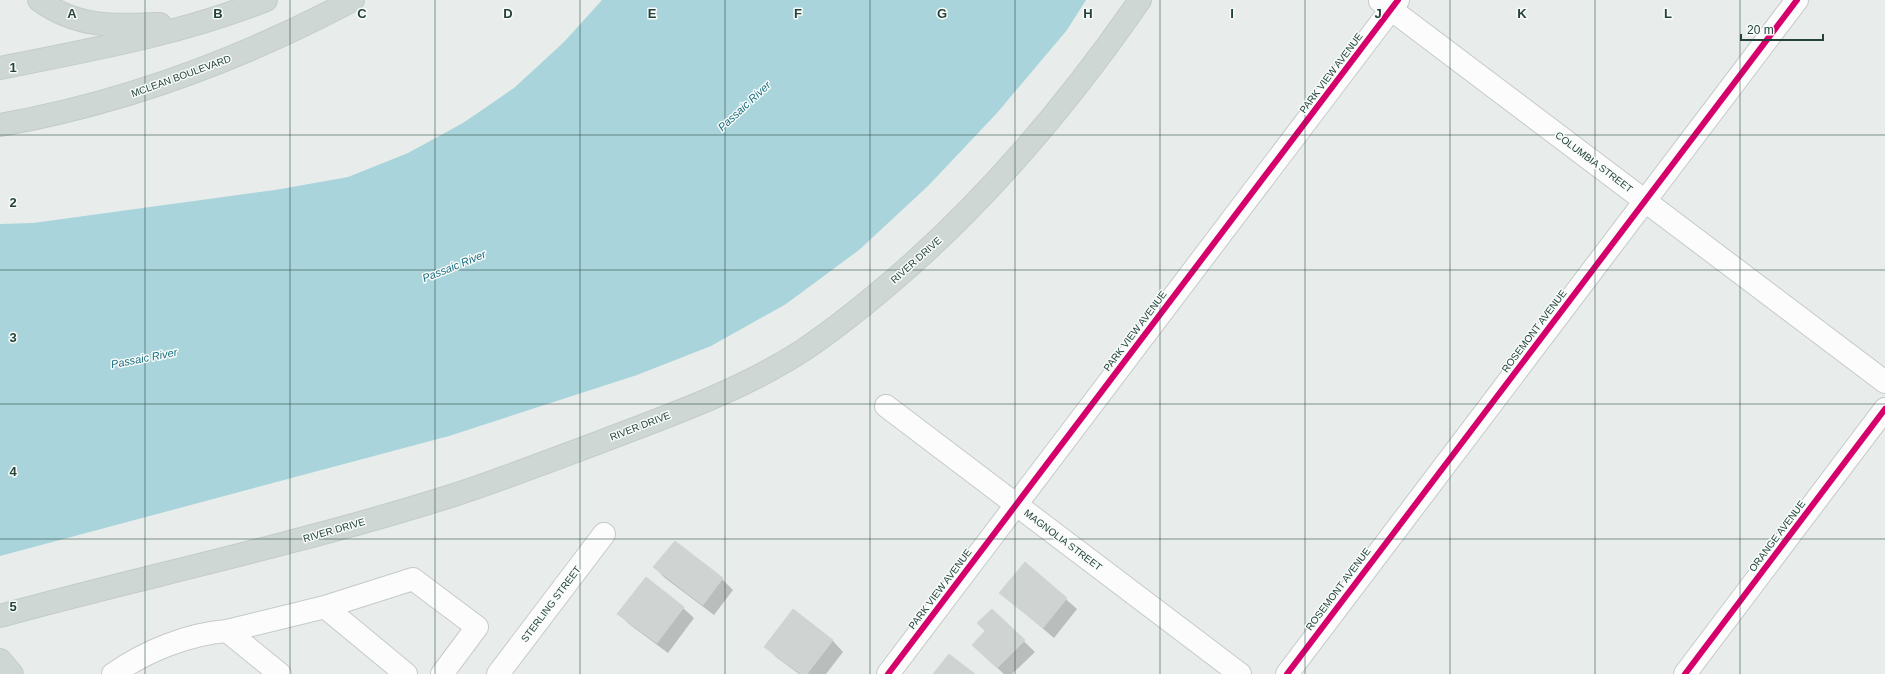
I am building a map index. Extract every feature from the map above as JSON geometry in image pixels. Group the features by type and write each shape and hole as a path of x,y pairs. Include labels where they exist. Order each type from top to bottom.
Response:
{"main road":[{"path":"39,0 53,10 75,20 103,25 205,21"},
{"path":"0,68 114,45 205,21 266,0"},
{"name":"MCLEAN BOULEVARD","path":"0,125 82,108 178,79 272,40 353,0"},
{"name":"RIVER DRIVE","path":"0,616 293,541 455,494 651,423 749,381 799,353 844,321 879,293 963,217 1043,130 1078,86 1140,0"},
{"path":"0,660 12,674"}],"street":[{"name":"ROSEMONT AVENUE","path":"1287,674 1797,0"},
{"name":"COLUMBIA STREET","path":"1390,3 1645,201 1885,382"},
{"name":"PARK VIEW AVENUE","path":"888,674 1390,3"},
{"name":"MAGNOLIA STREET","path":"886,406 1240,674"},
{"name":"ORANGE AVENUE","path":"1685,674 1885,409"},
{"name":"STERLING STREET","path":"498,674 604,534"},
{"path":"120,669 168,645 207,632 227,631 325,607 413,579 477,627 442,674"},
{"path":"325,607 406,674"},
{"path":"227,631 280,674"}],"water":[{"name":"Passaic River","path":"602,0 1086,0 1067,30 997,113 928,186 859,250 786,304 711,346 637,375 449,436 0,556 0,224 33,223 275,190 348,177 408,153 463,123 514,88 564,42"}],"building":[{"path":"675,541 723,578 703,605 653,567"},
{"path":"1025,562 1067,598 1043,628 999,593"},
{"path":"646,577 684,607 657,643 617,614"},
{"path":"793,609 833,640 807,674 801,674 764,647"},
{"path":"992,609 1025,640 997,668 972,645 985,631 977,623"},
{"path":"949,654 975,674 933,674"}],"cycle path":[{"path":"888,674 1398,0"},
{"path":"1287,674 1797,0"},
{"path":"1685,674 1885,409"}]}
